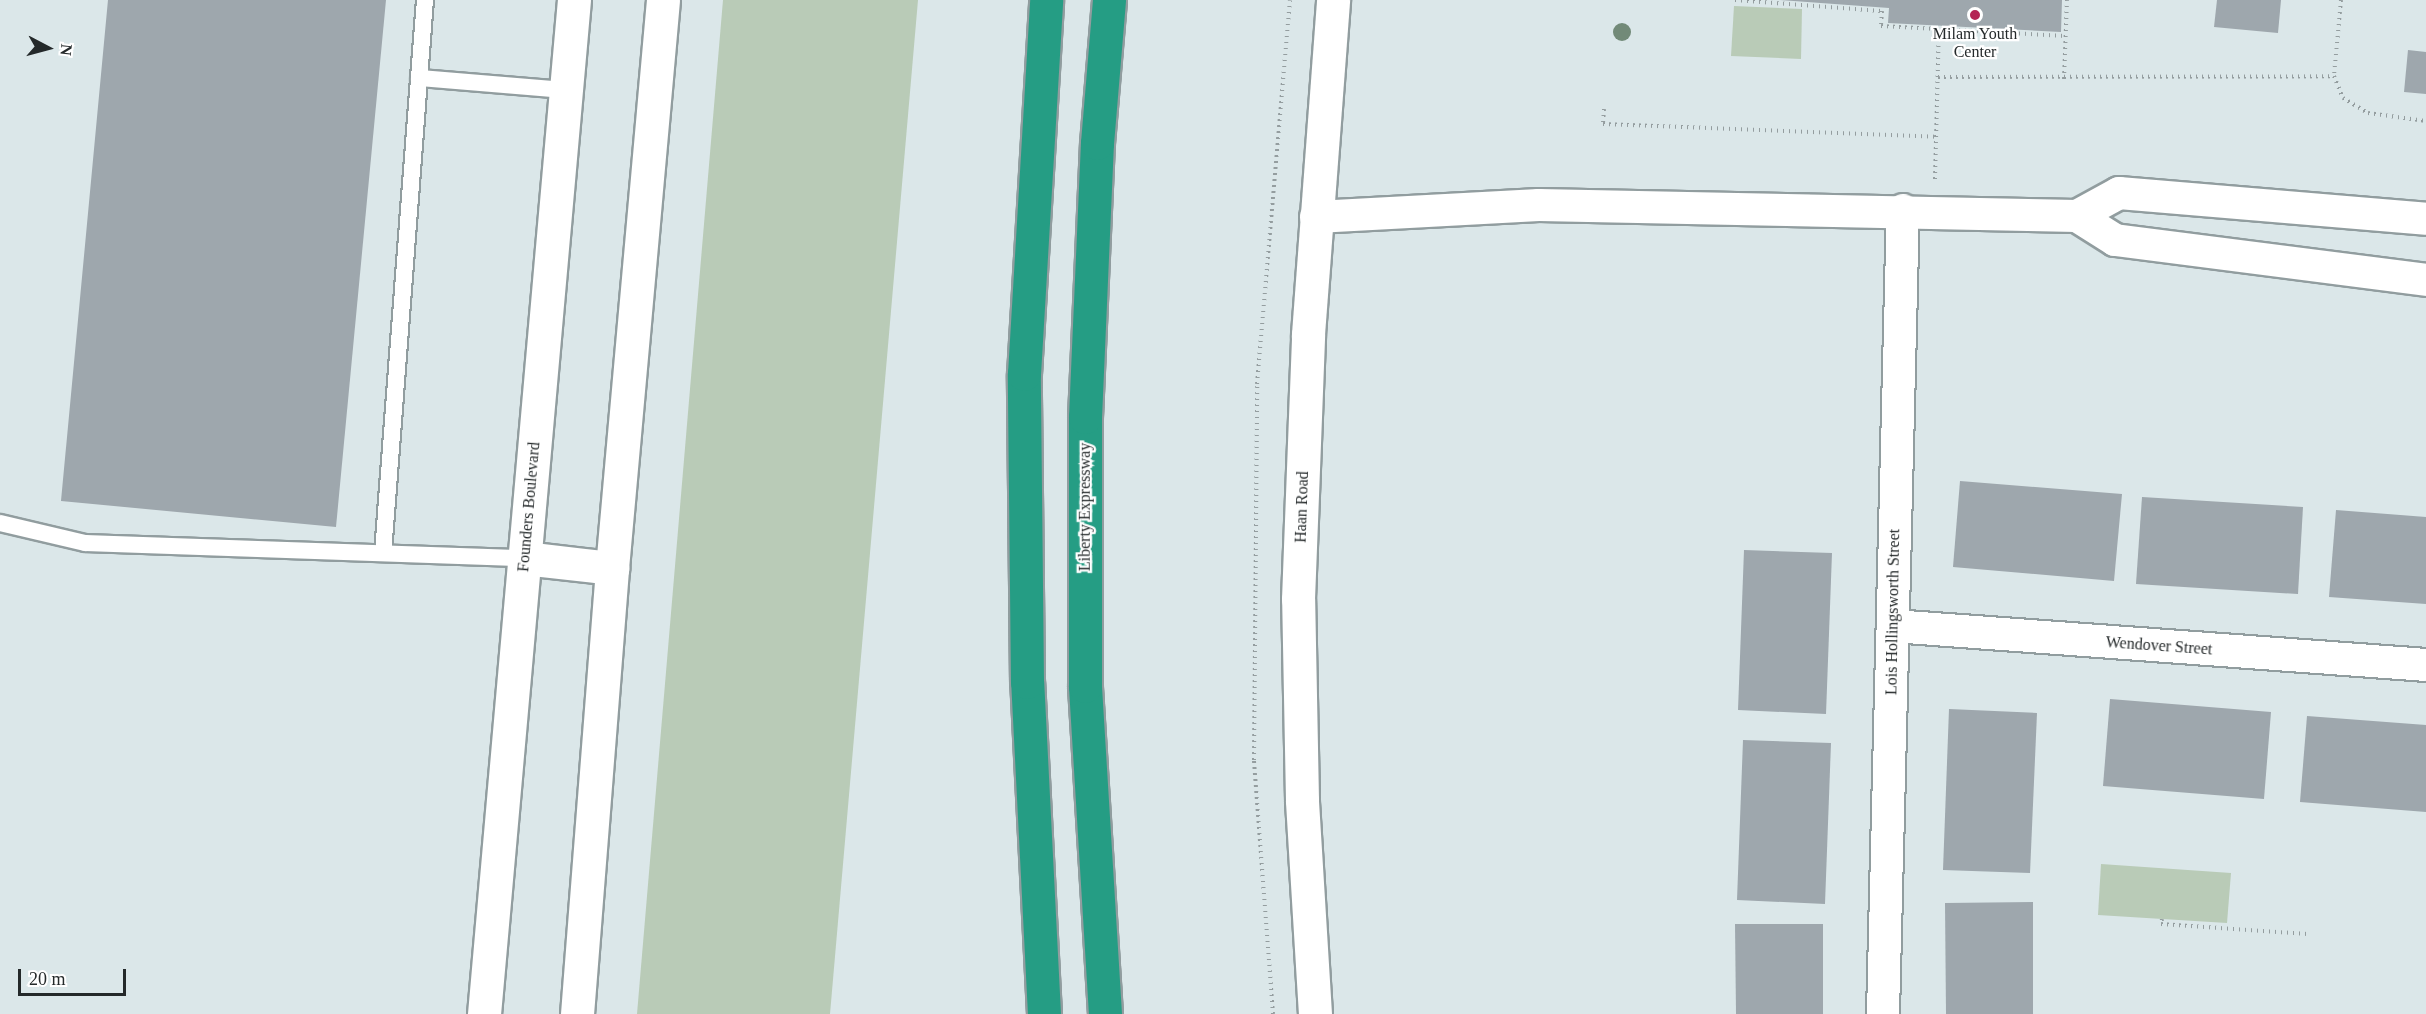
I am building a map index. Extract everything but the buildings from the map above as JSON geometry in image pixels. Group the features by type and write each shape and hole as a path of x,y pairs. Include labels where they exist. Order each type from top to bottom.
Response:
{"highway":[{"path":"1044,1014 1027,682 1024,375 1046,0"},
{"name":"Liberty Expressway","path":"1105,1014 1086,686 1085,417 1096,143 1109,0"}],"street":[{"name":"Founders Boulevard","path":"484,1014 574,0"},
{"path":"576,1014 612,568 663,0"},
{"name":"Haan Road","path":"1315,1014 1302,800 1298,599 1316,217 1333,0"},
{"path":"2077,216 2118,193 2426,219"},
{"path":"1316,217 1539,205 1903,210 2077,216 2115,240 2426,280"},
{"name":"Lois Hollingsworth Street","path":"1883,1014 1903,210"},
{"path":"524,558 612,568"},
{"name":"Wendover Street","path":"1893,626 2426,665"}],"lane":[{"path":"383,553 425,0"},
{"path":"419,78 566,90"},
{"path":"0,523 85,543 524,558"}],"path":[{"path":"1736,0 1882,11 1881,26 2066,36"},
{"path":"2064,79 2067,0"},
{"path":"2341,0 2334,76 2343,98 2357,108 2386,118 2426,121"},
{"path":"1934,211 1939,29"},
{"path":"1938,77 2064,79 2334,76"},
{"path":"1604,109 1604,124 1937,137"},
{"path":"2162,919 2161,924 2307,934"}],"green space":[{"path":"723,0 918,0 830,1014 637,1014"},
{"path":"1734,6 1802,9 1801,59 1731,56"},
{"path":"2101,864 2231,873 2227,923 2098,915"}],"place":[{"name":"Milam Youth Center","path":"1975,15"}]}
